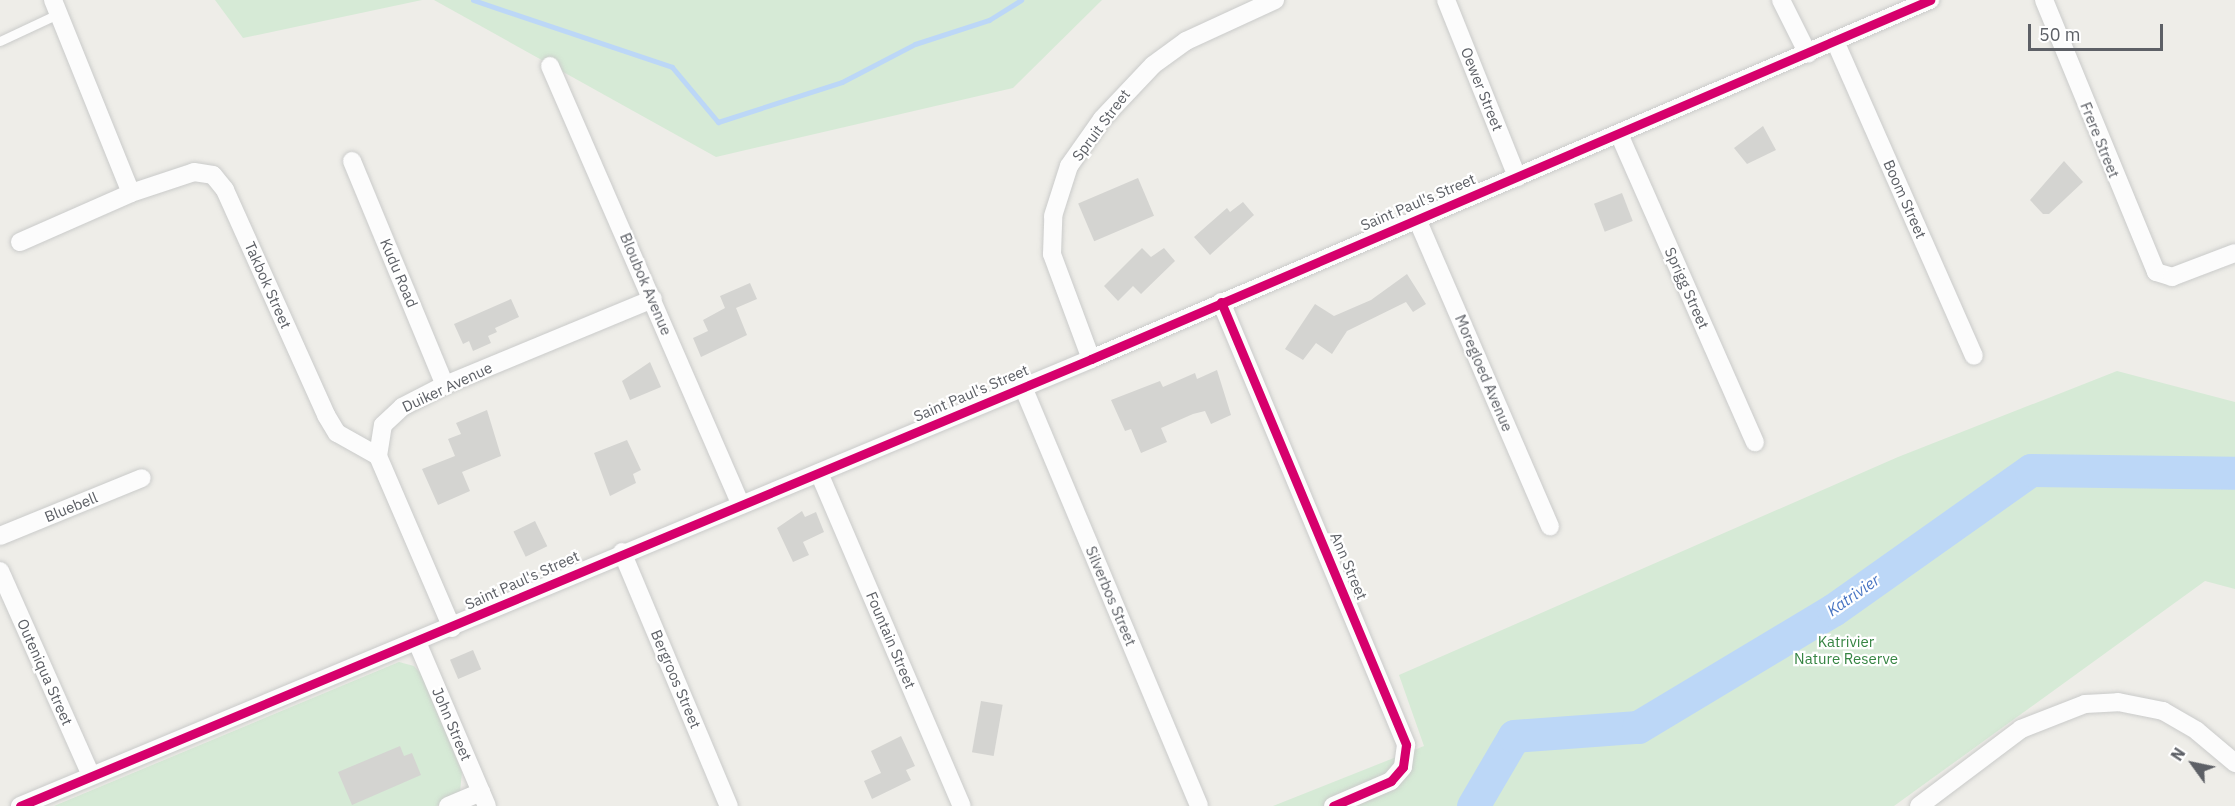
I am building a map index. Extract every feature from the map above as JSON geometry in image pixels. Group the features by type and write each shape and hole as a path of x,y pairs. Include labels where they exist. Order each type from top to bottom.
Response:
{"street":[{"name":"Spruit Street","path":"1091,359 1052,254 1053,216 1070,166 1102,119 1153,65 1186,41 1275,0"},
{"name":"Oewer Street","path":"1446,0 1518,177"},
{"path":"1781,0 1808,54"},
{"name":"Saint Paul's Street","path":"20,806 90,773 452,628 622,552 819,473 1091,359 1930,0"},
{"name":"Frere Street","path":"2044,0 2150,263 2162,276 2187,273 2235,253"},
{"path":"56,7 131,193"},
{"name":"Boom Street","path":"1835,41 1974,356"},
{"name":"Bloubok Avenue","path":"550,66 740,503"},
{"name":"Sprigg Street","path":"1619,134 1755,441"},
{"name":"Kudu Road","path":"352,161 445,385"},
{"name":"Takbok Street","path":"20,243 131,193 194,172 213,175 225,190 326,415 337,433 378,456"},
{"name":"Moregloed Avenue","path":"1417,219 1550,526"},
{"name":"Duiker Avenue","path":"378,456 379,435 389,416 445,385 653,299"},
{"name":"Ann Street","path":"1221,302 1406,745 1403,767 1391,781 1333,806"},
{"name":"Silverbos Street","path":"1023,387 1199,806"},
{"path":"378,456 452,628"},
{"name":"Fountain Street","path":"819,473 962,806"},
{"name":"Bluebell","path":"0,536 142,478"},
{"name":"Bergroos Street","path":"622,552 729,806"},
{"name":"Outeniqua Street","path":"0,571 90,773"},
{"name":"John Street","path":"417,642 484,799"},
{"path":"1920,806 2021,729 2085,704 2118,702 2163,711 2197,731 2235,763"},
{"path":"448,806 484,799"}],"lane":[{"path":"0,40 56,7"}],"green space":[{"path":"215,0 422,0 243,38"},
{"path":"434,0 1102,0 1013,88 716,157"},
{"name":"Katrivier Nature Reserve","path":"2117,371 2235,402 2235,589 2205,581 1894,806 1273,806 1424,746 1399,675 1898,457"},
{"path":"399,662 414,666 421,674 462,772 460,792 437,806 54,806"}],"building":[{"path":"1763,126 1776,150 1747,164 1734,148"},
{"path":"2064,161 2083,182 2049,214 2043,214 2030,200"},
{"path":"1138,178 1154,216 1094,241 1078,203"},
{"path":"1622,193 1633,221 1605,232 1594,204"},
{"path":"1243,202 1254,215 1210,255 1194,237 1227,208 1230,212"},
{"path":"1142,248 1151,257 1164,248 1175,261 1141,294 1133,286 1118,301 1104,286"},
{"path":"1407,274 1426,304 1413,312 1406,302 1347,331 1332,354 1316,343 1303,360 1285,349 1315,304 1334,316 1371,300"},
{"path":"750,283 757,299 736,308 747,335 701,357 693,338 708,331 703,320 725,308 720,296"},
{"path":"511,299 519,317 495,328 497,332 488,336 491,343 473,351 469,341 463,344 454,324"},
{"path":"650,362 661,387 630,400 622,381"},
{"path":"1217,370 1231,415 1211,424 1205,411 1193,414 1161,428 1167,442 1141,453 1131,429 1125,431 1111,400 1160,381 1163,387 1195,373 1197,379"},
{"path":"487,410 501,456 462,472 470,491 438,505 422,469 455,456 448,439 461,434 456,423"},
{"path":"627,440 641,470 633,474 636,483 610,496 594,453"},
{"path":"802,511 805,517 816,512 824,532 803,542 809,555 793,562 777,528"},
{"path":"535,521 547,546 526,557 513,532"},
{"path":"473,650 481,669 458,679 450,660"},
{"path":"981,701 1003,705 994,756 972,752"},
{"path":"901,736 915,766 906,770 911,780 872,799 864,781 881,773 871,751"},
{"path":"400,746 404,756 412,753 421,775 352,805 338,772"}],"waterway":[{"path":"473,0 672,67 718,122 842,82 915,44 989,20 1021,0"},
{"name":"Katrivier","path":"1473,806 1514,736 1638,727 1833,610 2031,470 2235,473"}],"cycle path":[{"path":"20,806 1091,359 1930,0"},
{"path":"1221,302 1406,745 1403,767 1391,781 1333,806"}]}
